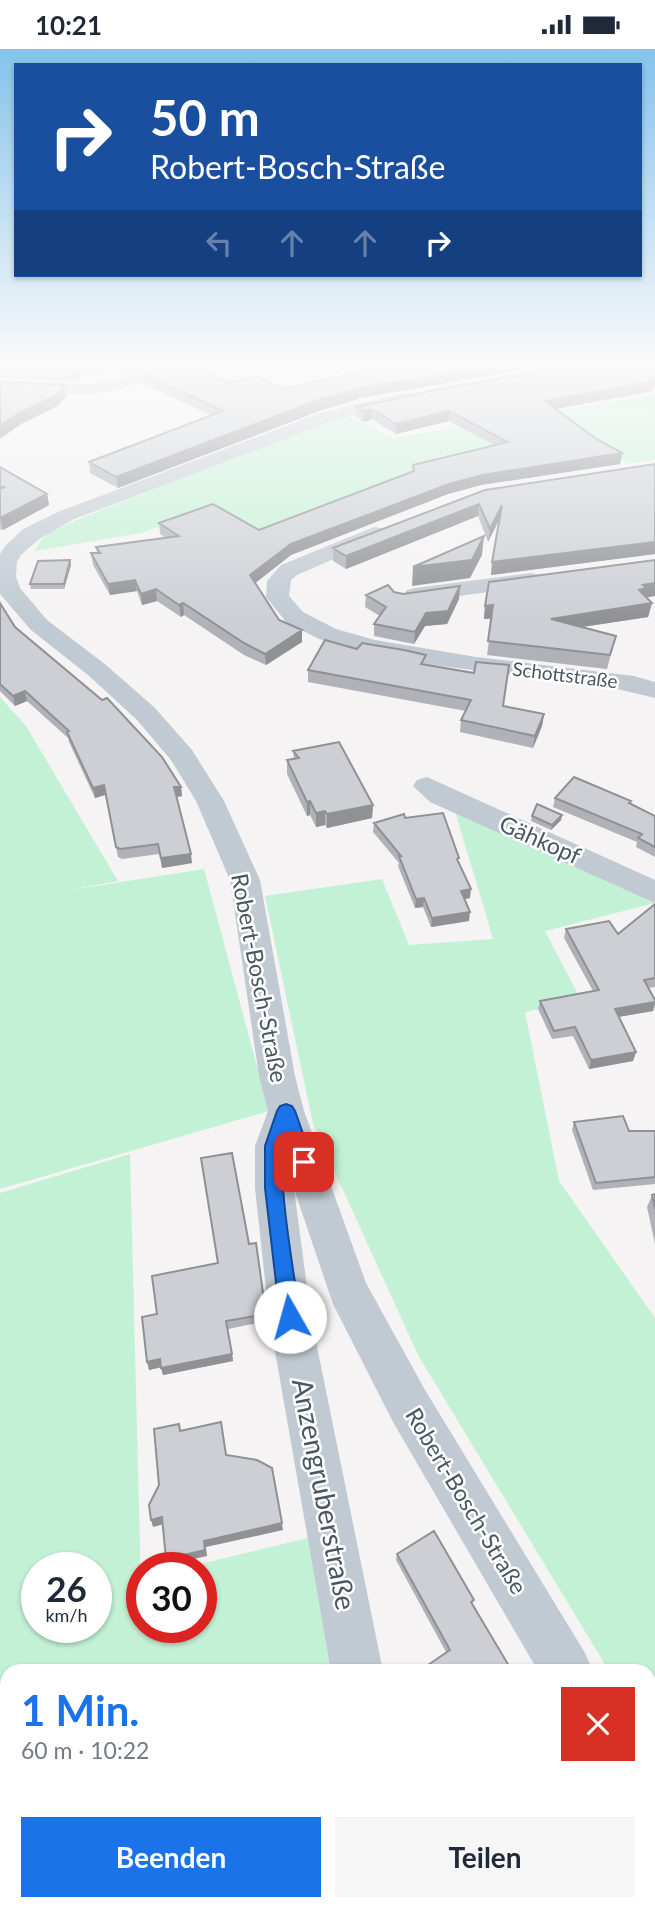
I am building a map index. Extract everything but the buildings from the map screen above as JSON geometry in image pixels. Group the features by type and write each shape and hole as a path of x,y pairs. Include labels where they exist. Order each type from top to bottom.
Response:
{"street":[{"name":"Robert-Bosch-Straße","path":"242,449 65,516 31,534 6,562 6,580 15,601 39,625 97,670 146,714 183,756 210,801 245,880 277,1076 286,1111 348,1290 410,1406 563,1664"},
{"name":"Schottstraße","path":"392,526 301,562 279,577 277,587 281,605 292,616 349,642 430,659 598,678 637,684 655,690"},
{"path":"402,597 554,577"},
{"name":"Gähkopf","path":"427,786 440,796 655,892"},
{"name":"Anzengruberstraße","path":"286,1111 274,1146 274,1188 290,1317 356,1664"}],"green space":[{"path":"253,449 561,449 250,538 206,509 142,533 34,551 47,532"},
{"path":"605,449 655,449 655,459 628,464"},
{"path":"0,697 26,726 118,881 64,891 204,869 269,1111 0,1189"},
{"path":"455,811 655,903 545,931 581,1000 525,1012 559,1181 655,1318 655,1664 605,1664 418,1355 313,1124 265,896 382,879 409,945 493,939"},
{"path":"130,1154 140,1552 126,1552 126,1643 217,1643 217,1560 320,1535 336,1664 0,1664 0,1193"}],"route":[{"path":"290,1317 274,1188 274,1146 286,1111 304,1162"}]}
